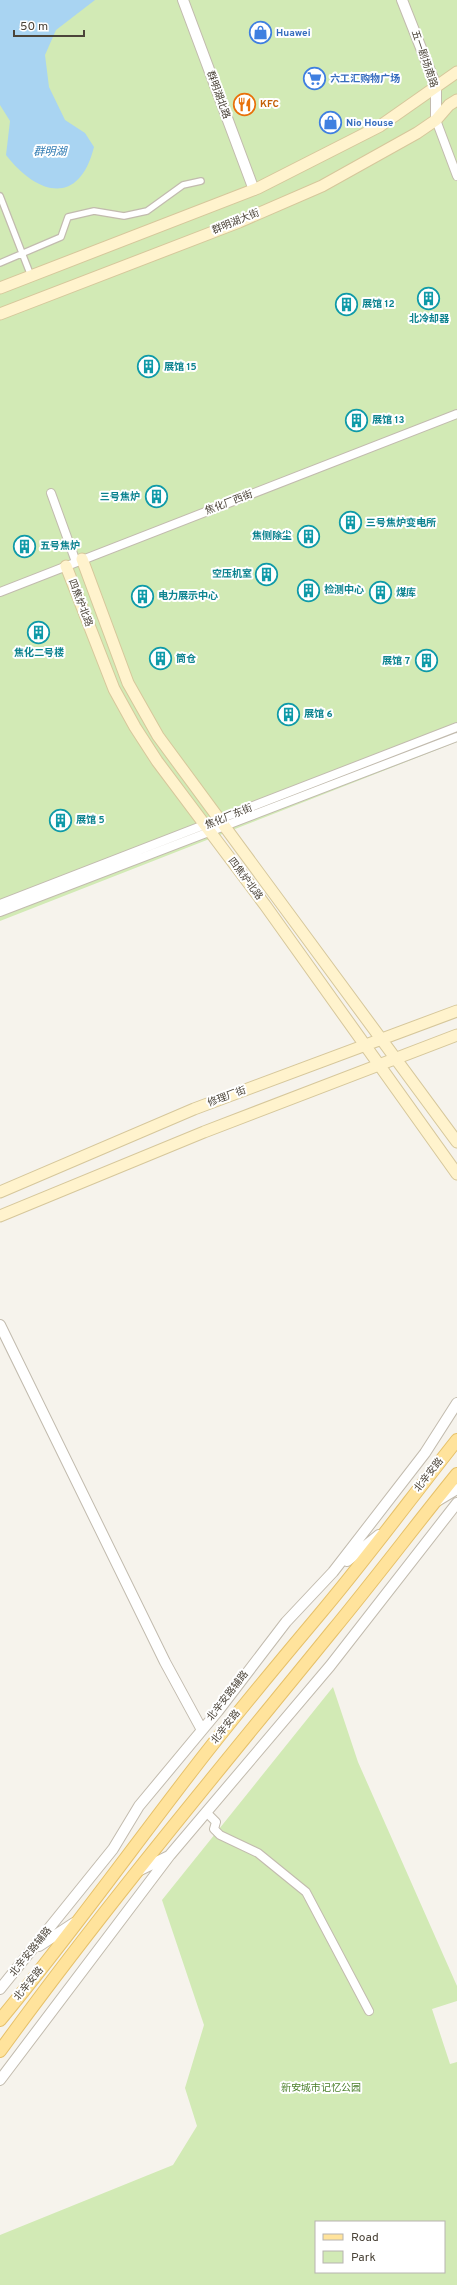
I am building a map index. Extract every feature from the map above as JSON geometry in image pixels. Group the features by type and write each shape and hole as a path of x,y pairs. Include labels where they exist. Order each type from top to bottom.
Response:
{"main road":[{"path":"0,288 254,190 380,126 457,72"},
{"name":"群明湖大街","path":"0,314 239,222 322,186 380,155 436,120 449,105 457,100"},
{"name":"四焦炉北路","path":"75,562 128,683 158,736 457,1142"},
{"name":"四焦炉北路","path":"75,562 114,689 157,761 265,905 457,1174"},
{"name":"修理厂街","path":"0,1192 194,1109 457,1011"},
{"path":"0,1216 204,1132 457,1035"},
{"name":"北辛安路","path":"0,2020 79,1920 204,1755 275,1665 319,1614 390,1526 457,1440"},
{"name":"北辛安路","path":"0,2051 35,2002 457,1474"}],"street":[{"name":"群明湖北路","path":"183,0 254,190"},
{"name":"五一剧场南路","path":"402,0 436,86 436,120"},
{"path":"436,120 457,176"},
{"path":"0,263 61,237 68,217 94,211 124,216 147,211 183,185 202,181"},
{"path":"0,196 31,276"},
{"name":"焦化厂西街","path":"0,592 457,414"},
{"path":"51,493 75,562"},
{"name":"焦化厂东街","path":"0,912 223,824 457,727"},
{"name":"焦化厂东街","path":"223,824 457,737"},
{"name":"焦化厂东街","path":"0,904 208,830"},
{"path":"0,1325 155,1642 202,1730"},
{"name":"北辛安路辅路","path":"0,1989 113,1849 139,1806 202,1730 286,1622 333,1572 425,1453 457,1403"},
{"path":"432,1504 457,1489"},
{"path":"0,2080 170,1855 330,1666 412,1558 457,1503"},
{"path":"333,1572 390,1526"},
{"path":"400,1546 412,1558"},
{"path":"207,1813 216,1822 214,1829 220,1835 258,1853 306,1892 369,2010"},
{"path":"140,1870 170,1855"},
{"path":"32,1951 79,1920"}],"green space":[{"path":"0,0 457,0 457,742 0,921"},
{"name":"新安城市记忆公园","path":"333,1687 358,1762 457,1986 457,2001 432,2009 450,2064 457,2062 457,2285 0,2285 0,2235 173,2165 197,2126 185,2088 204,2025 162,1900"}],"water":[{"name":"群明湖","path":"0,0 95,0 56,30 45,55 49,87 65,120 85,133 94,147 87,166 78,179 68,186 56,188 44,186 31,179 18,169 6,155 10,121 0,105"}],"place":[{"name":"Huawei","path":"260,33"},
{"name":"六工汇购物广场","path":"314,79"},
{"name":"KFC","path":"244,104"},
{"name":"Nio House","path":"330,123"},
{"name":"北冷却器","path":"429,299"},
{"name":"展馆 12","path":"346,304"},
{"name":"展馆 15","path":"149,367"},
{"name":"展馆 13","path":"356,420"},
{"name":"三号焦炉","path":"156,497"},
{"name":"三号焦炉变电所","path":"351,523"},
{"name":"焦侧除尘","path":"308,536"},
{"name":"五号焦炉","path":"24,546"},
{"name":"空压机室","path":"267,574"},
{"name":"检测中心","path":"308,590"},
{"name":"煤库","path":"380,593"},
{"name":"电力展示中心","path":"142,596"},
{"name":"焦化二号楼","path":"39,633"},
{"name":"筒仓","path":"160,659"},
{"name":"展馆 7","path":"426,661"},
{"name":"展馆 6","path":"288,714"},
{"name":"展馆 5","path":"60,820"}]}
